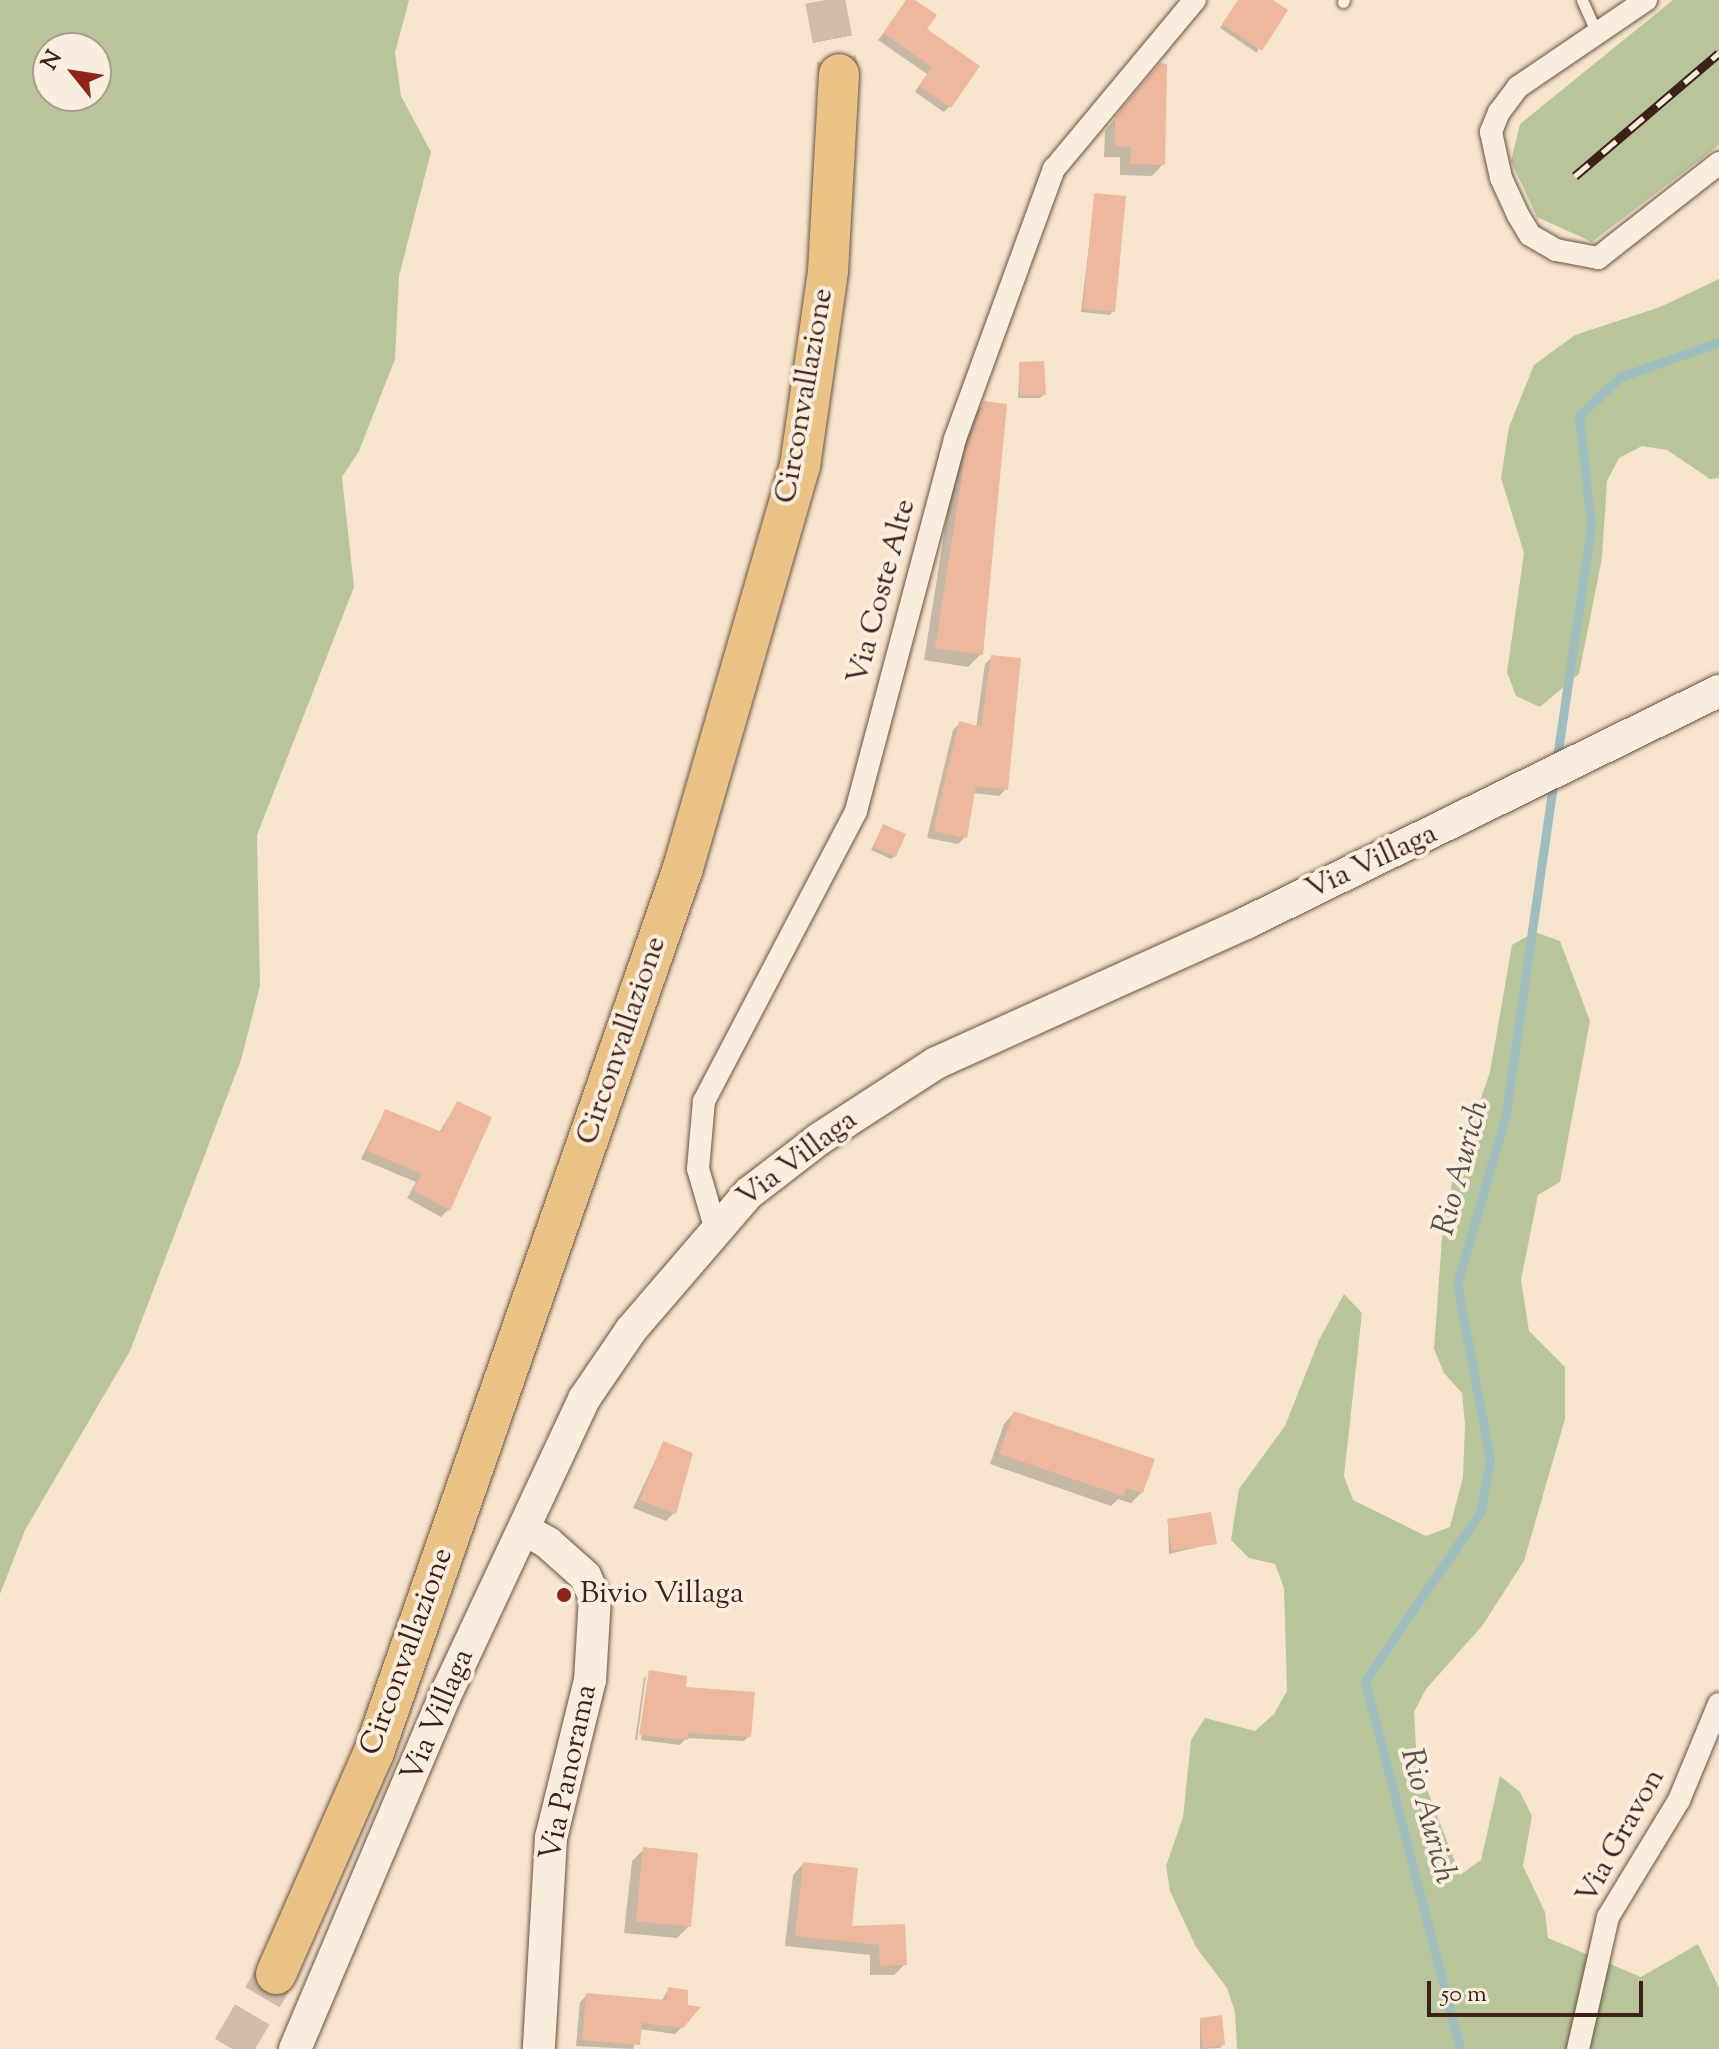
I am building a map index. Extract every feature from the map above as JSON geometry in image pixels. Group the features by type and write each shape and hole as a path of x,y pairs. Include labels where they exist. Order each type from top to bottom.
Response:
{"highway":[{"name":"Circonvallazione","path":"276,1974 374,1752 683,868 800,466 828,271 839,74"}],"street":[{"name":"Via Coste Alte","path":"715,1227 698,1169 704,1101 856,811 955,439 1054,169 1195,0"},
{"path":"1646,0 1599,36 1518,87 1491,132 1501,178 1530,235 1556,250 1598,258 1719,163"},
{"name":"Via Villaga","path":"295,2049 444,1698 584,1399 631,1330 715,1227 749,1193 819,1139 936,1063 1520,792 1719,691"},
{"name":"Via Panorama","path":"524,1529 548,1543 585,1576 595,1597 590,1680 551,1838 539,2049"},
{"name":"Via Gravon","path":"1578,2049 1608,1917 1679,1800 1719,1704"}],"lane":[{"path":"1582,0 1599,36"}],"green space":[{"path":"0,0 409,0 395,53 401,96 431,152 399,276 395,359 359,451 342,477 354,587 257,835 260,986 241,1060 130,1351 25,1530 0,1594"},
{"path":"1673,0 1719,0 1719,145 1592,242 1537,217 1511,161 1520,124"},
{"path":"1719,279 1719,478 1710,479 1667,450 1642,446 1619,458 1607,481 1602,558 1579,674 1540,707 1516,696 1507,672 1524,553 1501,478 1509,427 1534,365 1575,335 1660,307"},
{"path":"1535,932 1560,941 1590,1021 1560,1182 1538,1195 1521,1280 1529,1331 1565,1367 1565,1419 1524,1561 1482,1626 1426,1689 1414,1712 1417,1763 1460,1875 1481,1860 1500,1776 1520,1792 1532,1816 1523,1866 1545,1912 1548,1938 1641,1977 1698,1944 1719,1988 1719,2049 1237,2049 1235,2012 1227,1988 1196,1947 1170,1891 1166,1866 1183,1817 1191,1740 1205,1718 1255,1731 1274,1714 1287,1691 1284,1588 1275,1564 1249,1558 1231,1540 1239,1489 1285,1426 1319,1340 1344,1294 1362,1313 1344,1476 1353,1500 1426,1536 1450,1527 1463,1477 1465,1425 1462,1393 1444,1373 1434,1349 1442,1238 1453,1178 1490,1072 1512,945"}],"building":[{"path":"906,0 915,0 937,15 927,29 980,66 951,108 919,86 932,67 883,33"},
{"path":"1238,0 1273,0 1288,10 1262,51 1222,24"},
{"path":"1160,63 1167,64 1165,165 1130,164 1131,147 1115,146 1115,117"},
{"path":"1094,193 1126,196 1115,312 1083,309"},
{"path":"1044,361 1046,395 1020,396 1019,362"},
{"path":"984,401 1007,404 983,655 935,648 966,450"},
{"path":"991,655 1021,658 1008,790 976,786 967,838 933,831 959,721 981,727"},
{"path":"883,824 906,834 896,857 873,847"},
{"path":"457,1101 492,1117 450,1211 413,1190 422,1174 367,1151 385,1109 442,1132"},
{"path":"1014,1411 1155,1459 1143,1493 1126,1488 1123,1496 999,1454"},
{"path":"663,1441 693,1453 676,1514 640,1500"},
{"path":"1211,1512 1217,1544 1172,1551 1167,1519"},
{"path":"649,1670 687,1676 686,1687 755,1692 751,1737 688,1733 688,1740 639,1735"},
{"path":"643,1847 698,1853 691,1927 636,1921"},
{"path":"803,1862 858,1868 852,1926 905,1924 907,1965 880,1966 879,1945 795,1936"},
{"path":"668,1987 688,1990 688,2005 701,2007 683,2028 642,2023 640,2045 582,2040 586,1993 666,2000"},
{"path":"1222,2015 1225,2045 1203,2048 1200,2018"}],"waterway":[{"name":"Rio Aurich","path":"1556,764 1591,526 1579,416 1620,377 1719,342"},
{"name":"Rio Aurich","path":"1460,2049 1365,1681 1481,1510 1490,1460 1457,1284 1505,1118 1554,779"}],"tunnel":[{"path":"825,0 839,74"},
{"path":"232,2049 276,1974"}],"railway":[{"path":"1575,176 1719,53"}],"place":[{"name":"Bivio Villaga","path":"564,1595"}]}
